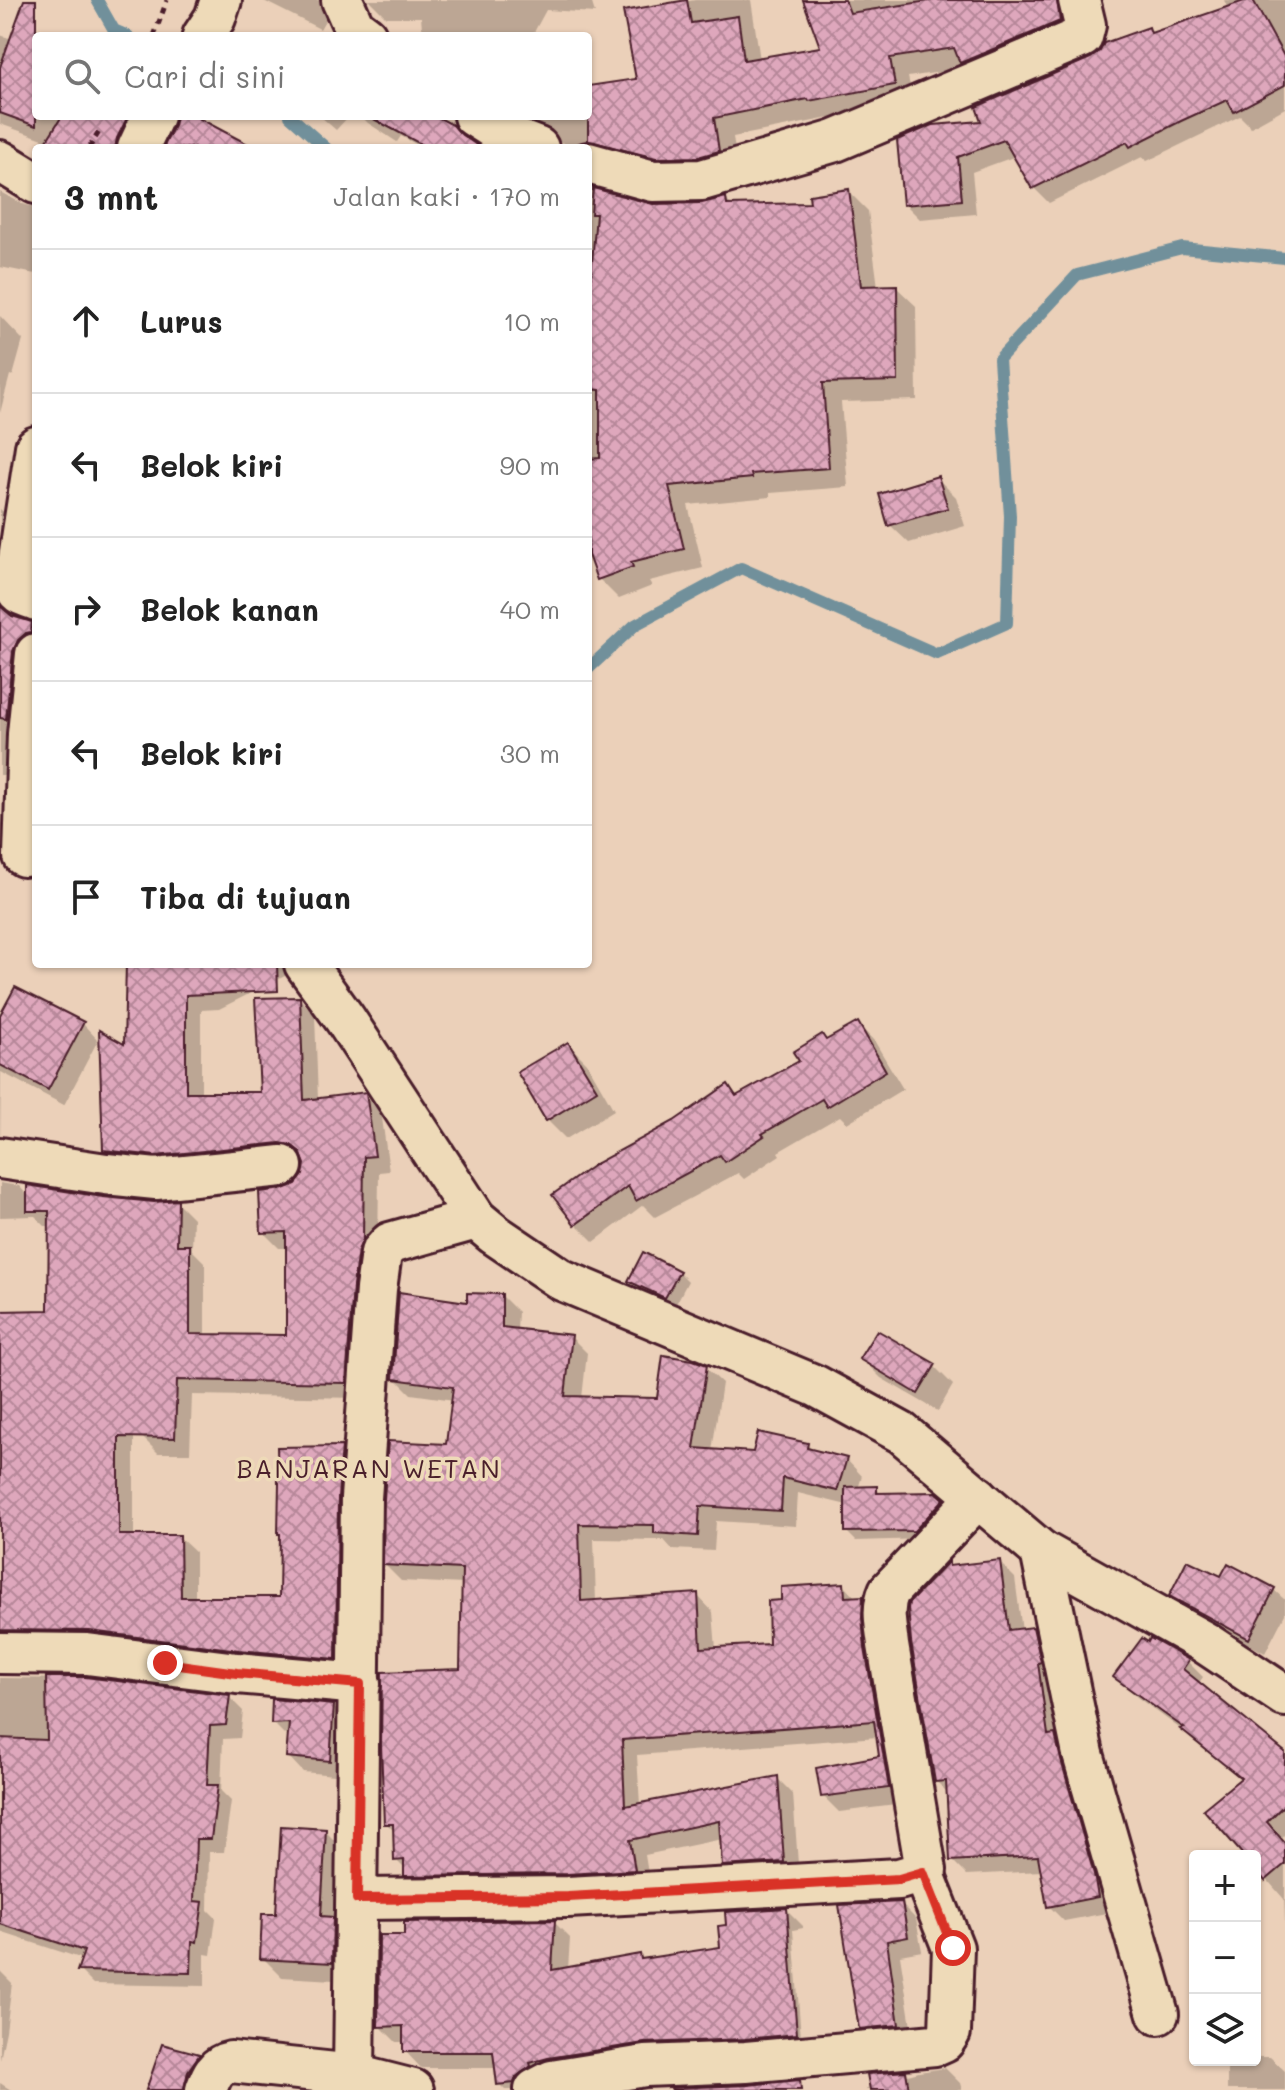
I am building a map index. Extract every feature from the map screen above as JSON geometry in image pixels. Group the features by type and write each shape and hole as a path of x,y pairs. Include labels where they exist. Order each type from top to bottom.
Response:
{"street":[{"path":"342,0 354,27 361,32"},
{"path":"592,164 653,181 702,180 835,141 1082,37 1085,25 1079,0"},
{"path":"140,144 151,120"},
{"path":"480,120 502,134 528,144"},
{"path":"0,161 32,181"},
{"path":"32,473 15,585 20,595 32,599"},
{"path":"20,856 32,694"},
{"path":"308,968 345,1019 476,1219 494,1234 562,1280 816,1386 902,1433 1041,1551 1204,1642 1285,1696"},
{"path":"0,1158 156,1179 282,1166"},
{"path":"354,2075 361,1498 381,1253 390,1243 476,1219"},
{"path":"357,1899 568,1897 899,1879 923,1872 926,1870 888,1645 885,1601 889,1591 978,1497"},
{"path":"1041,1551 1083,1754 1158,2014"},
{"path":"0,1653 87,1654 237,1673 360,1684"},
{"path":"535,2090 552,2081 645,2066 746,2062 935,2045 944,2041 950,2032 953,1948 923,1872"},
{"path":"206,2090 213,2072 221,2064 231,2062 354,2075 413,2090"}],"path":[{"path":"155,32 167,0"}],"building":[{"path":"24,0 36,0 36,32 32,32 32,120 36,120 36,126 0,113 0,67"},
{"path":"687,0 691,23 738,16 744,60 820,47 803,0 845,0 850,13 935,0 1057,0 1060,21 960,63 954,48 890,58 895,85 714,118 719,151 698,157 656,158 588,141 588,120 592,120 592,85 636,79 623,11"},
{"path":"1253,0 1285,58 1285,85 1234,112 1227,100 1130,147 1127,142 1032,189 1004,140 958,157 962,200 903,205 897,140 933,125 981,121 976,107 1091,58 1104,43 1149,27 1151,33"},
{"path":"60,120 126,120 116,144 44,144"},
{"path":"175,120 202,120 248,144 165,144"},
{"path":"376,120 444,120 475,144 420,144"},
{"path":"593,188 653,204 702,203 726,197 727,205 810,203 809,195 849,189 861,286 897,285 898,381 823,383 829,468 751,474 752,478 669,486 684,549 631,562 633,567 597,580 592,566 592,459 600,458 600,390 592,389 592,263 596,214 592,214"},
{"path":"938,476 948,508 888,526 879,494"},
{"path":"0,606 12,616 32,622 31,632 18,640 13,651 6,719 0,718"},
{"path":"126,968 277,968 278,991 186,995 186,1092 260,1092 255,998 300,997 304,1100 366,1092 375,1156 364,1157 363,1240 358,1250 353,1286 346,1383 177,1380 175,1438 119,1437 119,1535 180,1535 181,1597 279,1597 277,1447 342,1446 338,1498 336,1659 90,1631 0,1630 0,1311 48,1310 49,1211 27,1211 27,1185 103,1197 154,1202 178,1200 177,1245 190,1245 190,1334 286,1335 286,1232 261,1233 259,1192 296,1184 303,1175 305,1164 300,1152 291,1145 280,1143 156,1156 103,1150 99,1030 124,1044"},
{"path":"15,987 84,1022 48,1090 0,1065 0,1015"},
{"path":"858,1022 886,1071 827,1107 822,1099 762,1134 764,1136 725,1162 720,1155 636,1201 628,1186 575,1225 552,1195 595,1164 674,1121 728,1084 736,1096 799,1061 793,1052 822,1034 826,1040"},
{"path":"568,1042 597,1090 546,1121 517,1072"},
{"path":"643,1252 680,1271 665,1298 628,1281"},
{"path":"399,1292 467,1302 467,1293 502,1294 502,1327 572,1335 565,1396 657,1398 663,1355 707,1365 694,1448 753,1452 758,1432 808,1443 807,1448 847,1458 837,1491 783,1478 781,1511 700,1506 698,1536 654,1533 654,1525 579,1524 581,1601 698,1593 701,1648 769,1644 768,1601 781,1600 781,1587 844,1583 845,1597 863,1596 865,1648 889,1788 821,1797 816,1768 879,1756 874,1721 622,1740 625,1806 778,1776 784,1862 722,1866 719,1821 630,1840 635,1870 404,1876 404,1860 394,1861 393,1824 384,1824 382,1672 460,1669 462,1569 383,1565 388,1441 446,1444 453,1387 393,1379"},
{"path":"877,1330 936,1364 918,1394 859,1359"},
{"path":"877,1486 877,1493 936,1492 944,1499 914,1531 845,1532 845,1487"},
{"path":"1000,1560 1009,1630 1033,1627 1041,1662 1038,1663 1048,1735 1055,1734 1098,1897 1047,1907 1038,1856 950,1861 946,1781 935,1782 908,1608 909,1603 949,1561 949,1566"},
{"path":"1187,1560 1221,1576 1228,1563 1275,1588 1249,1639 1169,1596"},
{"path":"1142,1638 1148,1642 1150,1638 1189,1660 1183,1669 1285,1752 1285,1804 1267,1822 1285,1843 1285,1864 1265,1881 1261,1876 1261,1850 1239,1850 1203,1809 1241,1778 1180,1729 1184,1728 1113,1677"},
{"path":"46,1677 85,1677 230,1695 226,1725 210,1726 207,1785 218,1785 211,1839 196,1839 194,1901 203,1902 197,1942 192,1941 191,1973 77,1971 84,1951 0,1924 0,1738 47,1740"},
{"path":"272,1699 334,1705 330,1761 286,1757 289,1723 271,1724"},
{"path":"281,1826 326,1829 321,1916 333,1917 332,1963 260,1959 262,1914 276,1914"},
{"path":"902,1902 908,1937 887,1941 899,2025 859,2029 839,1905"},
{"path":"787,1908 797,2034 644,2043 548,2058 530,2063 531,2066 516,2077 514,2083 497,2085 493,2052 403,2052 403,2026 378,2027 379,1935 404,1935 404,1922 555,1920 552,1970 640,1954 641,1959 720,1947 718,1926 726,1925 725,1912"},
{"path":"162,2044 200,2054 188,2071 184,2090 146,2090"},
{"path":"906,2071 909,2090 870,2090 867,2074"},
{"path":"800,2080 801,2090 671,2088 748,2085"}],"waterway":[{"path":"97,0 114,30 119,32"},
{"path":"294,120 322,144"},
{"path":"592,665 635,625 741,568 937,654 1007,623 1010,516 999,359 1077,275 1182,248 1285,258"}],"district":[{"name":"BANJARAN WETAN","path":"369,1468"}],"route":[{"path":"165,1663 360,1684 357,1899 568,1897 899,1879 923,1872 953,1948"}]}
